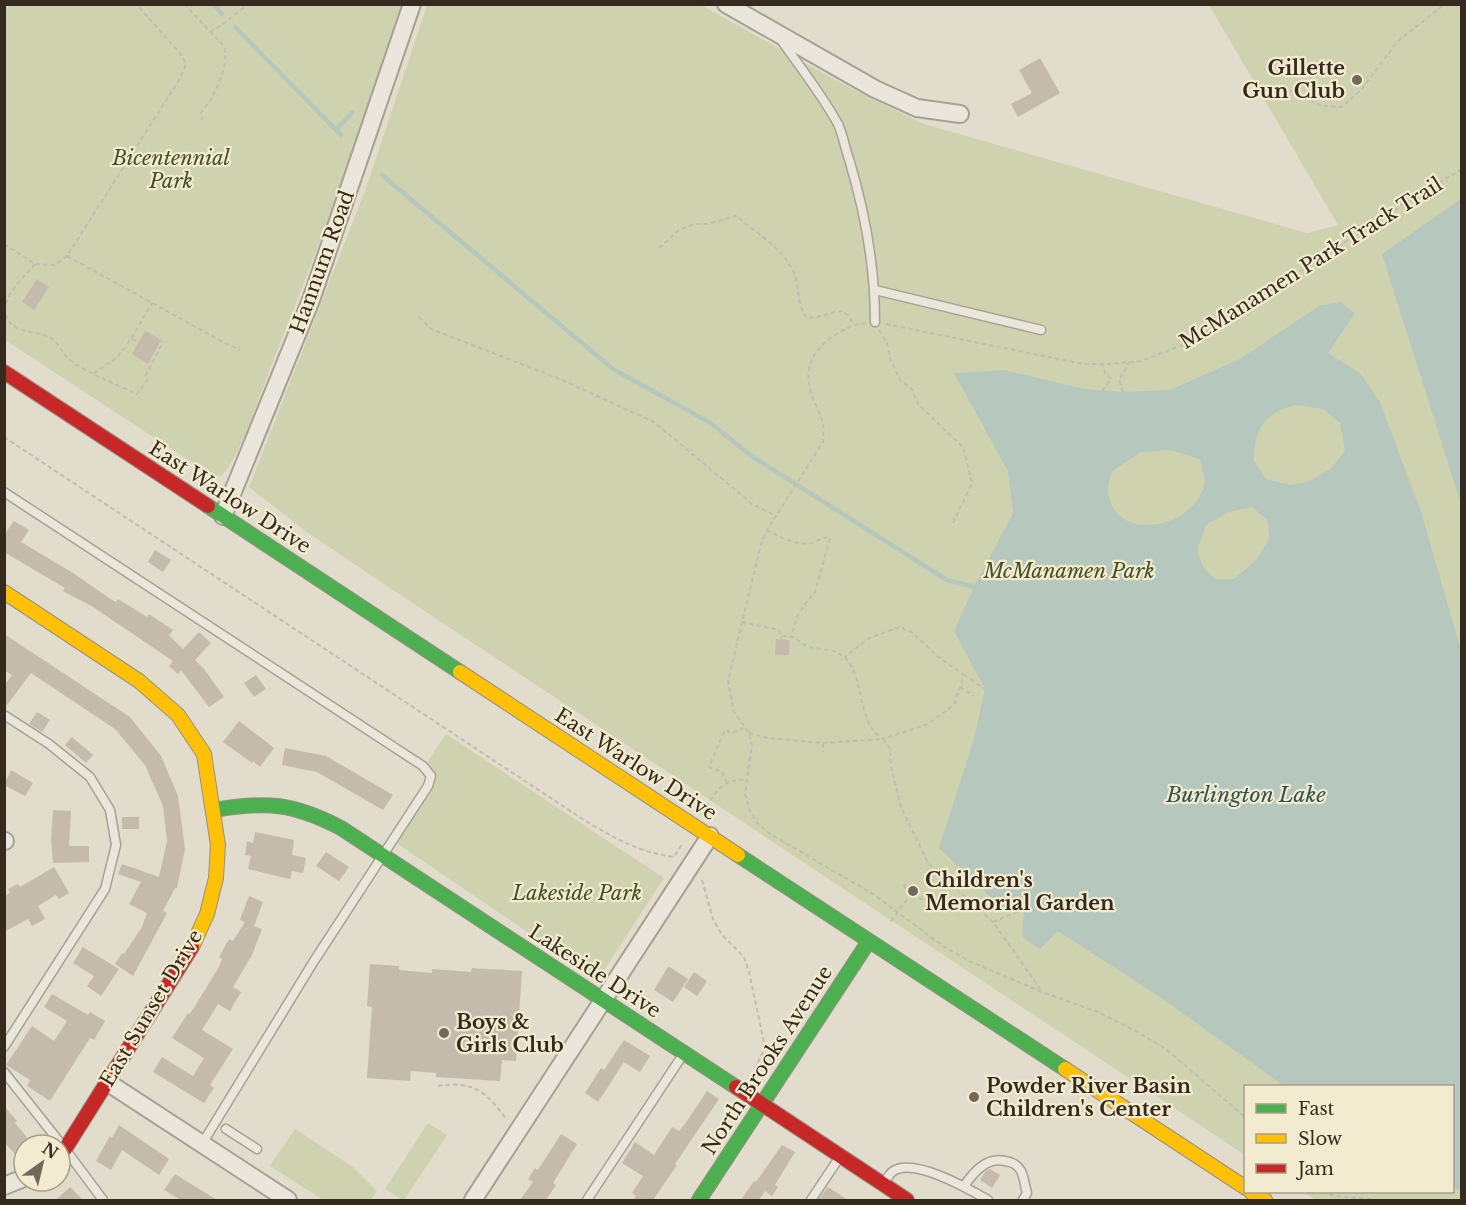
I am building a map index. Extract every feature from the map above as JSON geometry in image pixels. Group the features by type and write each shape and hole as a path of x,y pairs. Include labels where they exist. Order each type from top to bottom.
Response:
{"street":[{"name":"Hannum Road","path":"223,516 311,300 412,4"},
{"path":"726,4 875,89 917,108 960,114"},
{"name":"East Warlow Drive","path":"4,372 1244,1187"},
{"name":"East Sunset Drive","path":"4,592 139,681 178,715 204,754 214,810 218,846 216,878 207,914 191,949 72,1137"},
{"name":"Lakeside Drive","path":"214,810 247,804 287,805 314,813 341,828 908,1200"},
{"path":"473,1200 710,836"},
{"name":"North Brooks Avenue","path":"699,1200 869,941"},
{"path":"107,1082 288,1200"}],"lane":[{"path":"774,30 813,84 839,126 857,186 875,290 875,322"},
{"path":"875,290 1041,330"},
{"path":"4,492 423,766 431,776 428,786 314,961 202,1144"},
{"path":"4,715 49,744 90,777 110,810 116,845 105,889 4,1047"},
{"path":"587,1200 684,1052"},
{"path":"4,1072 50,1133"},
{"path":"226,1129 257,1149"},
{"path":"811,1200 841,1155"},
{"path":"964,1186 972,1174 984,1163 999,1159 1013,1162 1022,1172 1027,1193 1023,1200"},
{"path":"72,1162 103,1200"},
{"path":"883,1183 893,1171 908,1167 964,1186 988,1200"}],"path":[{"path":"4,244 35,264 55,265 67,256 181,77 186,63 136,4"},
{"path":"184,4 224,46 227,53 213,97 201,113 202,120"},
{"path":"210,32 248,4"},
{"path":"1283,87 1322,106 1342,107 1361,90 1398,40 1445,4"},
{"name":"McManamen Park Track Trail","path":"1244,1117 1166,1049 1098,1012 1042,992 969,961 942,946 873,894 770,834 757,823 750,812 745,794 752,745 745,727 734,712 728,681 761,544 767,530 823,442 824,425 810,390 808,374 812,358 818,348 853,325 875,322 1083,364 1129,362 1150,358 1193,341 1395,209 1461,170"},
{"path":"659,248 679,230 694,224 708,224 736,216 784,257 794,273 801,310 807,318 817,318 828,312 843,311 849,316 853,325"},
{"path":"67,256 240,350"},
{"path":"35,264 8,300 5,308 9,322 23,330 50,337 68,360 137,394 147,381 146,375 163,342 147,333 141,344 130,338"},
{"path":"93,374 96,370 108,365 119,354 152,303"},
{"path":"419,317 431,329 560,379 654,422 753,504 776,516"},
{"path":"875,322 887,343 890,359 900,380 912,389 918,404 963,447 972,483 952,525"},
{"path":"1123,393 1119,380 1129,362"},
{"path":"1102,364 1105,373 1111,379 1119,380"},
{"path":"1102,391 1111,379"},
{"path":"4,437 580,818 618,840 650,853 674,857 683,843"},
{"path":"767,530 789,541 810,543 825,537 830,538 815,592 804,605 796,620 792,635"},
{"path":"742,622 779,630 782,638 792,635"},
{"path":"845,657 869,638 900,627 913,633 937,656 985,689"},
{"path":"792,635 807,646 834,651 845,657 854,672 863,707 873,730 890,748 891,766 901,807 927,863 993,922 1042,992"},
{"path":"748,734 823,743 883,739 928,724 954,705 964,675"},
{"path":"960,687 975,696"},
{"path":"727,783 722,772 709,767 725,730 732,733 745,727"},
{"path":"823,743 823,752"},
{"path":"706,807 715,793 727,783 736,779 746,780"},
{"path":"702,880 713,919 722,934 744,957 749,972 765,1047 753,1073 756,1079"},
{"path":"904,884 910,896 923,899"},
{"path":"891,921 915,890"},
{"path":"993,922 1024,909"},
{"path":"438,1086 455,1083 478,1089 491,1099 507,1120"},
{"path":"1328,1193 1376,1200"}],"green space":[{"name":"Bicentennial Park","path":"4,5 405,5 340,188 255,410 235,456 221,476 213,476 5,340"},
{"name":"McManamen Park","path":"427,5 701,5 850,88 924,124 1307,233 1338,225 1209,5 1461,5 1461,1200 1316,1200 1304,1193 1454,1193 1454,1085 1244,1085 1244,1154 378,580 304,530 249,487 365,191"},
{"name":"Lakeside Park","path":"446,734 664,878 601,975 594,977 395,842 433,785 434,773 428,761"},
{"path":"428,1123 447,1135 402,1200 385,1189"},
{"path":"295,1129 353,1167 377,1191 371,1200 323,1200 270,1166"}],"water":[{"path":"1461,199 1461,504 1382,254"},
{"name":"Burlington Lake","path":"1340,302 1355,313 1328,353 1360,373 1380,402 1421,512 1461,650 1461,1190 1454,1188 1454,1085 1283,1085 1163,999 1058,931 1040,949 1022,937 1024,909 1002,908 939,848 974,739 985,689 954,631 1013,513 1008,471 954,373 1004,370 1084,389 1123,392 1170,390 1240,359 1319,306","holes":["1296,405 1323,409 1340,423 1345,450 1331,469 1307,482 1290,485 1266,479 1253,459 1257,438 1264,423 1276,413","1170,450 1200,459 1204,486 1197,500 1186,512 1171,520 1139,525 1125,520 1114,510 1108,494 1112,471 1141,452","1252,507 1267,520 1270,538 1256,560 1234,579 1215,579 1203,567 1197,550 1206,525 1229,512"]}],"building":[{"path":"1040,58 1060,93 1018,117 1011,104 1032,93 1019,70"},
{"path":"37,279 49,287 34,310 22,302"},
{"path":"145,331 161,340 148,364 132,354"},
{"path":"14,521 29,530 21,542 116,602 118,599 147,617 149,614 173,630 169,635 183,649 199,632 211,643 195,660 224,697 209,707 181,670 178,674 169,666 173,661 93,607 63,591 65,588 4,552 4,535"},
{"path":"155,550 171,560 163,572 148,562"},
{"path":"4,634 130,717 161,756 178,796 185,849 177,888 163,911 167,913 133,976 115,964 142,927 147,913 129,904 141,882 118,874 122,864 159,877 167,841 163,806 145,765 115,729 31,673 4,709 4,686 12,675 4,670"},
{"path":"776,639 790,640 789,655 775,655"},
{"path":"256,675 266,689 254,697 244,683"},
{"path":"37,712 50,720 42,732 29,724"},
{"path":"239,721 274,748 260,767 223,742"},
{"path":"72,737 93,755 86,763 65,745"},
{"path":"285,748 326,756 393,795 383,810 317,772 282,765"},
{"path":"11,770 33,783 25,796 4,785"},
{"path":"53,810 71,811 69,846 89,846 89,862 53,863 51,838"},
{"path":"122,817 139,817 139,829 122,829"},
{"path":"255,832 294,840 292,855 306,858 303,873 292,871 290,879 248,869 251,856 245,855 247,841 253,843"},
{"path":"326,852 349,867 339,881 316,866"},
{"path":"54,867 69,893 59,899 56,895 38,906 45,919 32,926 28,919 4,932 4,896 10,893 8,889 18,884 20,887"},
{"path":"249,896 263,902 254,926 262,929 252,955 233,987 241,992 230,1011 218,1004 202,1030 233,1049 210,1085 214,1088 204,1103 153,1072 162,1057 193,1076 204,1058 172,1038 219,967 222,959 219,957 229,939 233,941 245,922 240,920"},
{"path":"83,947 119,969 101,996 87,986 94,976 73,963"},
{"name":"Boys & Girls Club","path":"370,964 399,966 399,970 432,973 432,969 471,972 472,968 522,971 516,1061 502,1060 500,1081 436,1077 436,1073 411,1071 410,1081 367,1078 372,1007 367,1006"},
{"path":"670,967 688,979 673,1002 654,990 667,968"},
{"path":"694,972 707,981 697,996 684,987"},
{"path":"52,994 88,1015 90,1012 105,1021 94,1040 90,1038 50,1101 27,1086 30,1080 6,1065 32,1026 54,1041 67,1021 44,1007"},
{"path":"624,1040 650,1056 640,1072 624,1062 598,1102 585,1093 601,1068 604,1070"},
{"path":"707,1091 719,1099 675,1164 677,1165 653,1200 633,1200 636,1196 632,1193 643,1176 622,1163 635,1142 654,1155 672,1127 679,1131 685,1124"},
{"path":"4,1106 17,1121 15,1123 23,1133 12,1133 12,1151 4,1142"},
{"path":"119,1125 169,1159 159,1175 122,1150 111,1170 96,1161"},
{"path":"561,1134 577,1144 553,1183 556,1185 546,1200 520,1200 533,1182 528,1179 535,1168 538,1170"},
{"path":"782,1145 795,1152 775,1185 778,1187 772,1196 765,1191 759,1200 741,1200 754,1181 756,1182"},
{"path":"990,1169 1000,1175 992,1188 980,1180"},
{"path":"175,1174 217,1200 181,1200 164,1190"},
{"path":"828,1187 848,1200 818,1200"},
{"path":"72,1189 83,1200 56,1200 64,1193 72,1193"}],"waterway":[{"path":"213,4 222,14"},
{"path":"235,27 341,135"},
{"path":"336,130 352,113"},
{"path":"382,175 613,369 709,422 753,457 947,580 974,587"}],"traffic: fast":[{"path":"208,506 460,672"},
{"path":"214,810 265,805 279,806 308,813 341,828 736,1087"},
{"path":"738,855 1065,1069"},
{"path":"699,1200 869,941"}],"traffic: slow":[{"path":"4,592 139,681 178,715 204,754 218,845 216,878 207,914 192,947"},
{"path":"460,672 738,855"},
{"path":"1065,1069 1244,1187"},
{"path":"1253,1193 1265,1200"}],"traffic: jam":[{"path":"4,372 208,506"},
{"path":"72,1138 192,947"},
{"path":"736,1087 907,1200"}],"place":[{"name":"Gillette Gun Club","path":"1357,80"},
{"name":"Children's Memorial Garden","path":"913,891"},
{"name":"Boys & Girls Club","path":"444,1033"},
{"name":"Powder River Basin Children's Center","path":"974,1097"}]}
